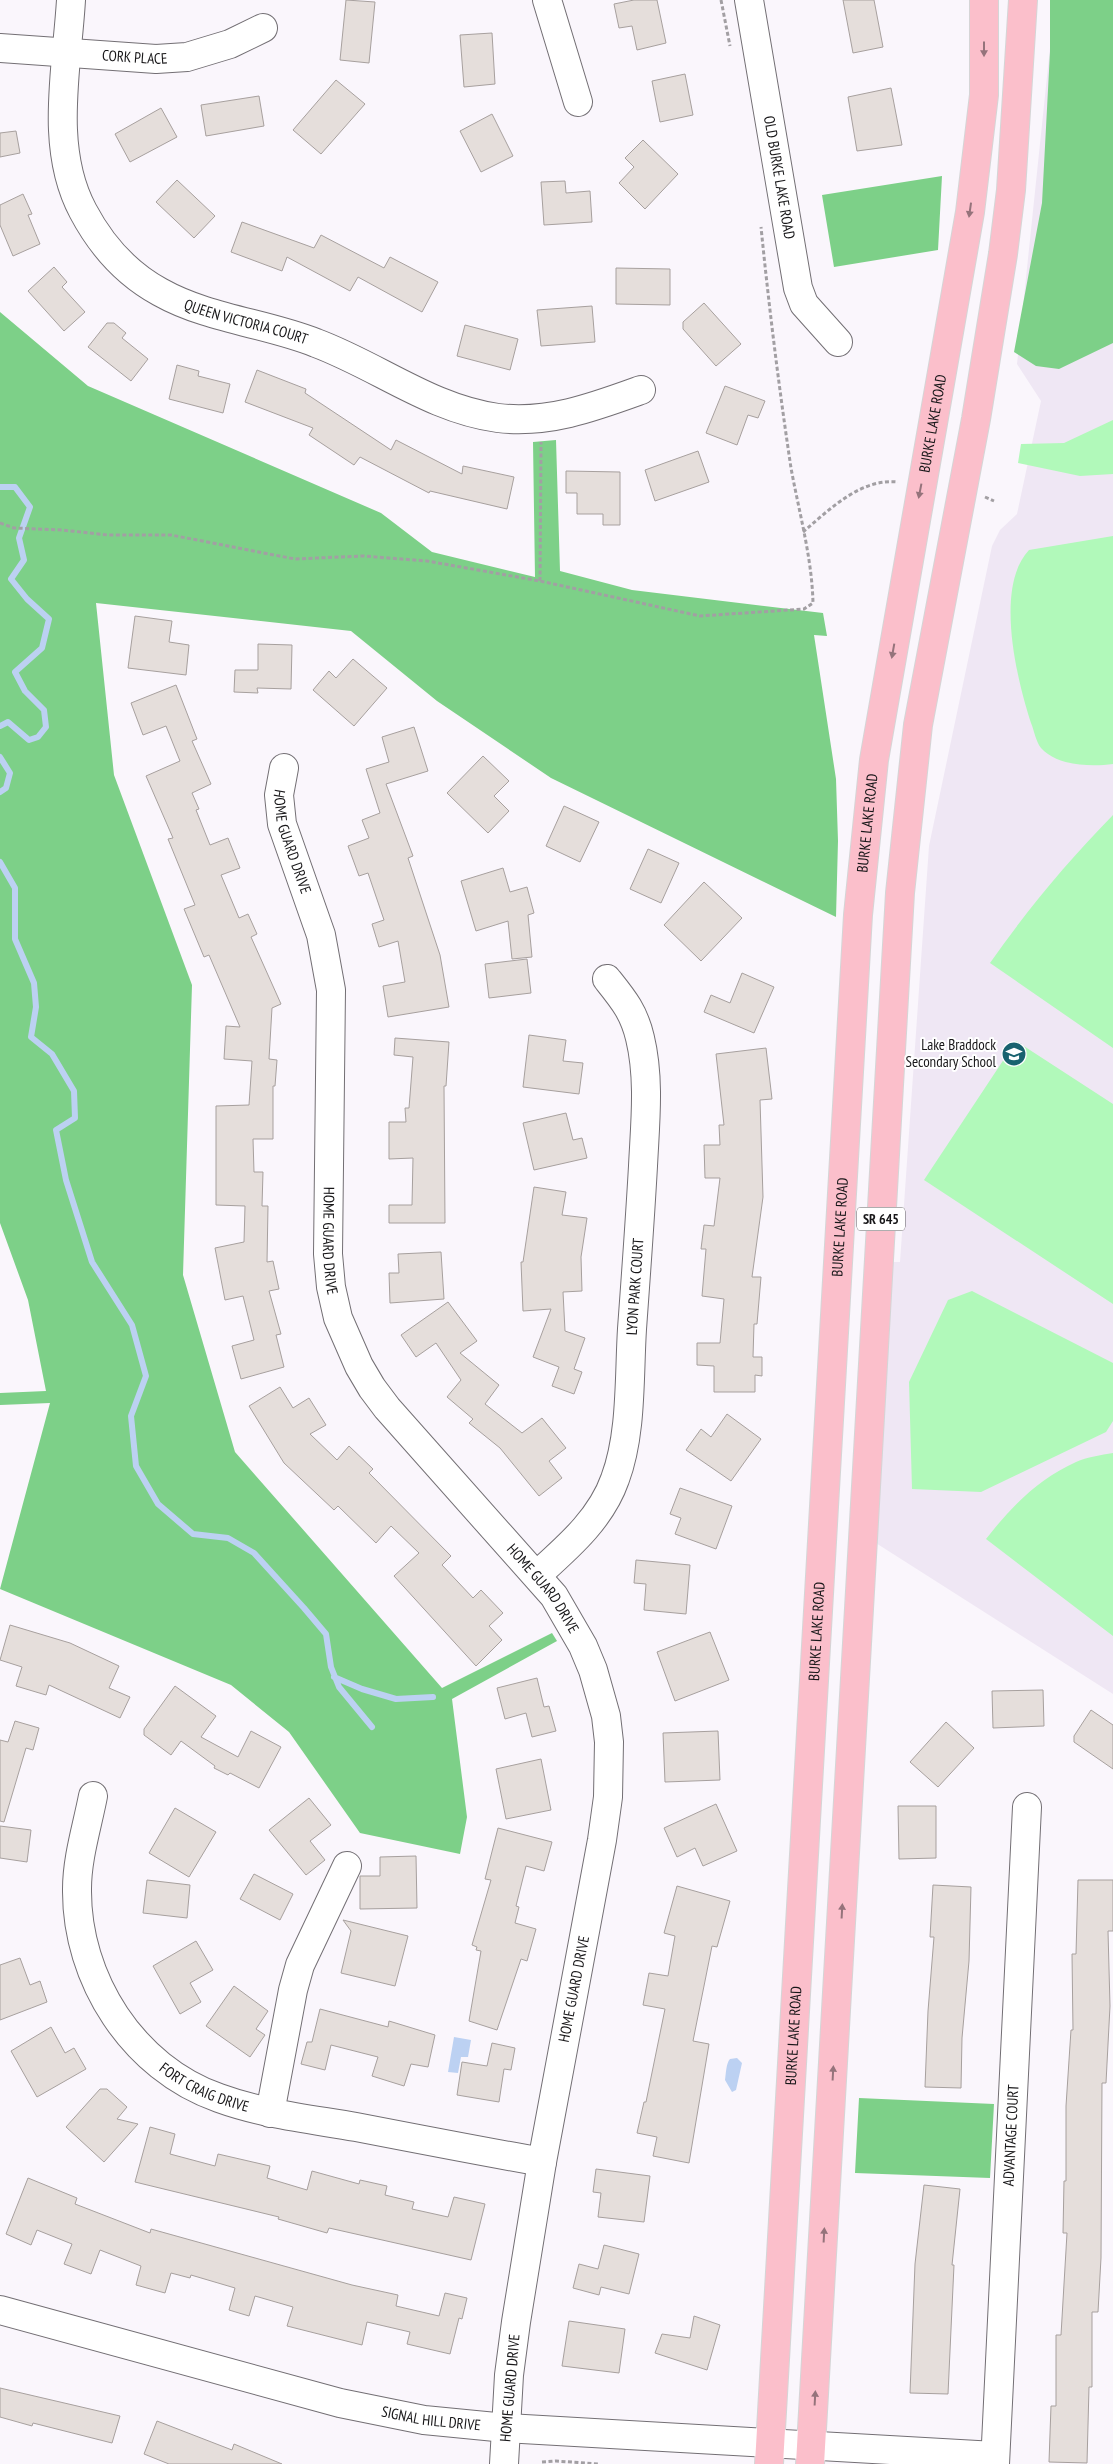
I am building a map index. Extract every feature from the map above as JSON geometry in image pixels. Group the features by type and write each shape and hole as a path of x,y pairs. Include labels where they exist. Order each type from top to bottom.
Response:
{"main road":[{"name":"BURKE LAKE ROAD","path":"770,2454 858,915 874,760 970,212 984,95 984,0"},
{"name":"SR 645","path":"811,2455 900,894 918,725 976,419 1003,254 1011,190 1023,0"}],"street":[{"name":"QUEEN VICTORIA COURT","path":"71,0 63,136 67,166 82,210 99,238 132,273 175,300 316,343 356,360 428,399 456,409 499,418 540,418 580,412 641,390"},
{"path":"547,0 578,102"},
{"name":"OLD BURKE LAKE ROAD","path":"750,0 798,288 804,304 838,342"},
{"name":"CORK PLACE","path":"0,48 156,59 186,58 230,44 263,28"},
{"name":"HOME GUARD DRIVE","path":"284,768 279,795 282,824 321,935 331,990 328,1254 331,1287 338,1318 359,1366 387,1408 537,1575 564,1610 593,1670 606,1716 610,1764 602,1840 542,2162 516,2322 504,2464"},
{"name":"LYON PARK COURT","path":"537,1575 572,1542 600,1509 616,1478 625,1438 639,1236 646,1087 640,1039 634,1017 629,1006 607,979"},
{"name":"FORT CRAIG DRIVE","path":"93,1796 78,1867 78,1907 87,1958 108,2005 136,2044 158,2064 179,2078 217,2098 270,2112 542,2162"},
{"name":"ADVANTAGE COURT","path":"995,2460 1026,1807"},
{"path":"270,2112 300,1965 347,1866"},
{"name":"SIGNAL HILL DRIVE","path":"0,2310 340,2403 424,2420 770,2454 995,2460"}],"path":[{"path":"721,0 730,47"},
{"path":"0,523 19,528 108,535 171,535 295,559 363,556 427,561 540,582 700,616 804,609 813,603 812,582 802,532 768,295 760,217"},
{"path":"540,418 540,582"},
{"path":"802,532 829,510 864,487 885,480 906,483"},
{"path":"542,2462 599,2464"}],"shaded area":[{"name":"Lake Braddock Secondary School","path":"1055,0 1113,0 1113,1694 868,1538 882,1262 900,1262 929,846 992,546 1000,530 1017,514 1041,401 1017,364"}],"green space":[{"path":"1050,0 1113,0 1113,343 1059,369 1036,366 1014,352 1042,203 1050,52"},
{"path":"942,176 938,250 834,267 822,195"},
{"path":"0,312 88,386 381,513 432,552 535,577 533,442 556,440 560,571 632,590 823,613 827,636 814,635 836,779 838,841 836,917 551,778 437,701 351,631 96,603 114,775 192,985 183,1275 235,1452 442,1688 552,1633 557,1641 452,1699 467,1817 460,1854 360,1833 289,1732 231,1685 0,1589 50,1403 0,1405 0,1393 46,1391 28,1300 0,1223"},
{"path":"1113,420 1113,474 1080,476 1018,463 1021,444 1064,443"},
{"path":"1113,536 1113,764 1075,764 1056,759 1048,754 1041,748 1036,739 1025,705 1015,659 1011,610 1013,587 1018,566 1029,550"},
{"path":"1113,815 1113,1048 990,963 1048,886"},
{"path":"1016,1041 1113,1104 1113,1304 924,1180"},
{"path":"972,1291 1113,1363 1113,1421 1106,1432 981,1492 912,1489 909,1382 948,1300"},
{"path":"1113,1453 1113,1636 986,1539 1015,1505 1037,1485 1080,1460"},
{"path":"859,2098 994,2104 990,2178 855,2173"}],"water":[{"path":"454,2037 471,2040 468,2057 461,2057 458,2073 448,2072"},
{"path":"737,2058 742,2063 736,2090 732,2092 725,2080 726,2069 730,2059"}],"building":[{"path":"346,0 375,2 369,63 340,60"},
{"path":"634,0 657,0 666,43 637,50 632,26 619,28 614,4"},
{"path":"843,0 874,0 883,47 853,53"},
{"path":"492,33 495,84 464,87 460,35"},
{"path":"685,74 693,115 660,122 652,81"},
{"path":"336,80 365,104 321,154 293,130"},
{"path":"891,88 902,145 857,151 848,97"},
{"path":"259,96 264,126 206,136 201,105"},
{"path":"161,108 177,137 130,162 115,134"},
{"path":"492,114 513,156 481,172 460,131"},
{"path":"16,131 20,153 0,157 0,133"},
{"path":"643,140 678,174 645,209 619,183 634,167 625,158"},
{"path":"177,180 215,216 194,238 156,202"},
{"path":"565,181 566,193 590,191 592,222 544,225 541,182"},
{"path":"23,194 32,214 28,215 40,244 13,256 0,225 0,205"},
{"path":"242,222 314,248 321,235 384,268 390,257 438,282 422,312 358,277 350,291 287,257 282,271 231,252"},
{"path":"54,267 67,282 62,287 85,312 64,331 28,291"},
{"path":"616,268 670,269 670,305 616,304"},
{"path":"704,303 741,344 716,366 683,329 683,322"},
{"path":"592,306 595,342 541,346 537,310"},
{"path":"107,323 114,323 126,333 122,338 148,359 131,381 88,347"},
{"path":"465,325 518,339 510,370 457,356"},
{"path":"177,365 199,371 198,376 230,384 223,413 169,399"},
{"path":"257,370 306,389 305,393 391,450 396,440 462,474 463,466 514,477 507,509 430,491 429,493 360,457 354,465 309,435 313,428 245,402"},
{"path":"725,386 765,401 758,418 748,415 737,445 706,433"},
{"path":"698,451 709,482 655,501 645,470"},
{"path":"566,471 620,472 620,525 603,525 603,514 577,514 577,493 566,493"},
{"path":"135,616 172,621 169,642 189,645 186,675 128,668"},
{"path":"258,644 292,645 291,689 257,688 258,693 234,692 235,670 258,670"},
{"path":"353,659 387,688 354,726 313,690 329,671 336,678"},
{"path":"176,685 197,739 192,741 211,784 192,793 199,809 196,810 210,845 228,838 240,868 221,875 239,918 248,914 257,934 251,937 281,1004 272,1008 269,1059 277,1060 275,1086 273,1086 273,1139 253,1139 254,1172 263,1172 262,1206 268,1206 267,1262 273,1261 279,1289 269,1291 281,1334 276,1335 284,1367 241,1379 232,1346 254,1340 243,1296 225,1300 215,1248 244,1242 245,1206 216,1205 216,1106 249,1105 252,1061 224,1059 226,1026 240,1027 209,955 204,957 184,909 195,905 168,839 173,838 146,776 180,761 166,726 143,735 131,703"},
{"path":"414,727 428,771 386,784 413,856 408,858 440,955 449,1007 388,1017 383,986 405,982 398,941 379,947 372,924 384,920 368,873 359,876 348,846 369,838 362,820 380,813 366,769 389,762 382,737"},
{"path":"483,756 509,781 494,796 509,811 488,833 447,793"},
{"path":"564,806 599,822 580,862 546,846"},
{"path":"648,849 679,863 661,903 630,889"},
{"path":"503,868 510,892 527,887 534,913 528,915 532,957 512,959 508,921 476,931 461,881"},
{"path":"704,882 742,918 701,961 664,925"},
{"path":"527,959 531,993 489,998 485,964"},
{"path":"742,973 774,987 754,1033 704,1012 711,995 730,1003"},
{"path":"529,1035 566,1040 563,1061 583,1063 579,1094 523,1087"},
{"path":"395,1038 449,1042 446,1086 444,1086 445,1223 389,1223 389,1205 412,1205 413,1158 389,1159 389,1122 406,1122 405,1108 409,1108 413,1057 394,1055"},
{"path":"766,1048 772,1099 760,1100 763,1197 752,1277 761,1277 757,1324 754,1324 753,1357 762,1357 762,1376 755,1375 755,1392 714,1392 714,1366 697,1365 697,1343 720,1343 724,1299 702,1296 706,1249 701,1249 704,1225 714,1226 720,1178 705,1178 704,1145 720,1145 719,1125 724,1125 716,1054"},
{"path":"566,1113 573,1140 582,1138 587,1158 534,1170 523,1123"},
{"path":"534,1187 566,1192 562,1215 587,1218 581,1257 582,1291 563,1292 565,1331 585,1338 574,1369 582,1372 574,1394 552,1386 559,1367 533,1357 551,1309 523,1311 521,1262 523,1262"},
{"path":"441,1252 444,1299 390,1303 389,1273 399,1273 398,1254"},
{"path":"448,1302 477,1341 460,1353 499,1385 485,1404 522,1433 542,1418 566,1448 549,1461 562,1478 539,1496 500,1448 469,1423 473,1419 447,1397 461,1380 436,1343 416,1357 401,1335"},
{"path":"280,1387 293,1408 309,1398 326,1425 310,1434 337,1460 349,1446 373,1469 369,1473 451,1556 442,1565 473,1598 481,1590 503,1613 489,1626 502,1640 476,1666 394,1576 419,1553 391,1526 376,1543 338,1506 334,1510 284,1463 249,1406"},
{"path":"727,1414 761,1439 731,1481 686,1450 701,1429 711,1437"},
{"path":"680,1488 732,1506 716,1549 675,1534 681,1518 670,1514"},
{"path":"636,1560 690,1565 686,1614 644,1610 646,1584 634,1583"},
{"path":"10,1625 70,1643 119,1666 109,1688 130,1697 120,1718 49,1685 46,1695 16,1686 22,1667 0,1660"},
{"path":"710,1632 729,1680 675,1701 657,1652"},
{"path":"537,1678 544,1707 549,1706 556,1731 532,1737 526,1713 505,1719 497,1688"},
{"path":"175,1686 216,1716 201,1737 238,1757 251,1731 281,1747 259,1788 230,1773 228,1775 214,1768 215,1766 181,1741 171,1755 144,1735 144,1729"},
{"path":"1043,1690 1044,1726 993,1728 992,1691"},
{"path":"1091,1710 1113,1725 1113,1769 1074,1742 1074,1736"},
{"path":"15,1721 39,1728 33,1750 26,1748 4,1822 0,1821 0,1740 8,1742"},
{"path":"946,1722 974,1748 938,1787 910,1762"},
{"path":"718,1731 720,1780 665,1782 663,1733"},
{"path":"541,1759 551,1810 506,1819 496,1769"},
{"path":"309,1798 331,1825 310,1841 325,1860 306,1875 269,1830"},
{"path":"716,1804 737,1851 703,1866 695,1848 677,1857 664,1828"},
{"path":"898,1806 936,1806 936,1858 899,1859"},
{"path":"175,1808 216,1832 189,1877 149,1853"},
{"path":"0,1826 31,1830 27,1862 0,1858"},
{"path":"498,1828 552,1842 544,1871 526,1866 516,1906 519,1907 515,1923 536,1929 527,1961 521,1959 497,2030 469,2021 481,1951 476,1950 477,1947 472,1945 491,1880 485,1879"},
{"path":"416,1856 417,1908 360,1909 360,1876 380,1876 380,1857"},
{"path":"254,1874 293,1894 280,1920 240,1899"},
{"path":"147,1880 190,1885 187,1918 143,1913"},
{"path":"1078,1880 1113,1880 1113,1931 1108,1931 1110,2006 1106,2083 1102,2083 1101,2258 1098,2312 1092,2312 1092,2387 1089,2387 1087,2463 1049,2462 1051,2406 1056,2406 1056,2335 1061,2335 1067,2233 1063,2233 1064,2181 1066,2181 1066,2106 1071,2030 1073,2030 1072,1954 1076,1954"},
{"path":"933,1885 971,1887 969,1961 962,2038 961,2088 925,2087 928,2011 934,1937 930,1937"},
{"path":"677,1886 730,1901 717,1947 712,1946 693,2041 709,2044 689,2163 653,2156 657,2137 637,2133 644,2102 646,2102 665,2009 643,2005 649,1973 668,1976 675,1936 664,1933"},
{"path":"343,1920 408,1936 395,1986 341,1973 351,1931"},
{"path":"196,1941 213,1970 190,1983 201,2002 180,2014 153,1966"},
{"path":"20,1958 30,1985 40,1981 47,2002 0,2020 0,1965"},
{"path":"234,1986 268,2011 256,2029 265,2035 250,2057 206,2026"},
{"path":"320,2009 388,2027 389,2021 435,2035 428,2067 411,2064 404,2086 372,2076 378,2057 331,2045 325,2070 301,2064 307,2042 312,2042"},
{"path":"51,2027 65,2053 74,2048 86,2069 37,2097 11,2051"},
{"path":"492,2043 515,2048 511,2070 504,2069 499,2102 457,2095 462,2062 487,2066"},
{"path":"100,2089 107,2089 127,2107 117,2119 138,2124 104,2162 66,2127"},
{"path":"150,2127 175,2134 170,2154 215,2166 218,2154 270,2166 267,2178 307,2190 312,2171 359,2184 360,2180 387,2186 385,2195 414,2202 412,2209 448,2217 454,2197 485,2204 471,2260 329,2228 327,2233 278,2219 279,2217 135,2182"},
{"path":"596,2169 650,2176 644,2222 598,2217 601,2193 593,2192"},
{"path":"28,2178 77,2198 75,2204 150,2233 151,2229 352,2285 398,2295 396,2306 439,2316 445,2293 467,2298 462,2319 459,2318 450,2354 407,2344 410,2332 367,2322 362,2345 287,2326 293,2307 255,2296 249,2316 229,2310 235,2288 191,2275 190,2278 171,2273 165,2293 136,2285 141,2266 100,2250 91,2274 64,2264 72,2244 37,2230 31,2245 6,2234"},
{"path":"924,2185 960,2189 952,2265 954,2265 948,2394 910,2393 915,2264"},
{"path":"604,2245 639,2254 629,2294 601,2287 599,2295 573,2288 579,2264 598,2269"},
{"path":"694,2316 720,2325 707,2370 655,2353 662,2334 690,2338"},
{"path":"569,2321 625,2329 619,2373 562,2366"},
{"path":"0,2388 120,2416 112,2443 33,2423 32,2426 0,2417"},
{"path":"157,2421 232,2450 234,2444 282,2464 169,2464 144,2454"}],"waterway":[{"path":"0,487 15,487 30,507 19,538 24,560 11,579 27,599 49,619 42,648 15,672 25,691 44,710 46,727 38,737 29,740 8,722 0,726"},
{"path":"0,757 10,773 6,788 0,792"},
{"path":"0,862 15,888 15,939 34,983 36,1007 31,1037 52,1054 74,1091 75,1118 56,1130 66,1180 92,1262 132,1325 146,1376 131,1416 136,1466 158,1504 193,1534 228,1538 254,1553 304,1608 326,1634 331,1667 339,1687 372,1727"},
{"path":"334,1677 362,1689 396,1699 433,1697"}],"place":[{"name":"Lake Braddock Secondary School","path":"1014,1054"}]}
